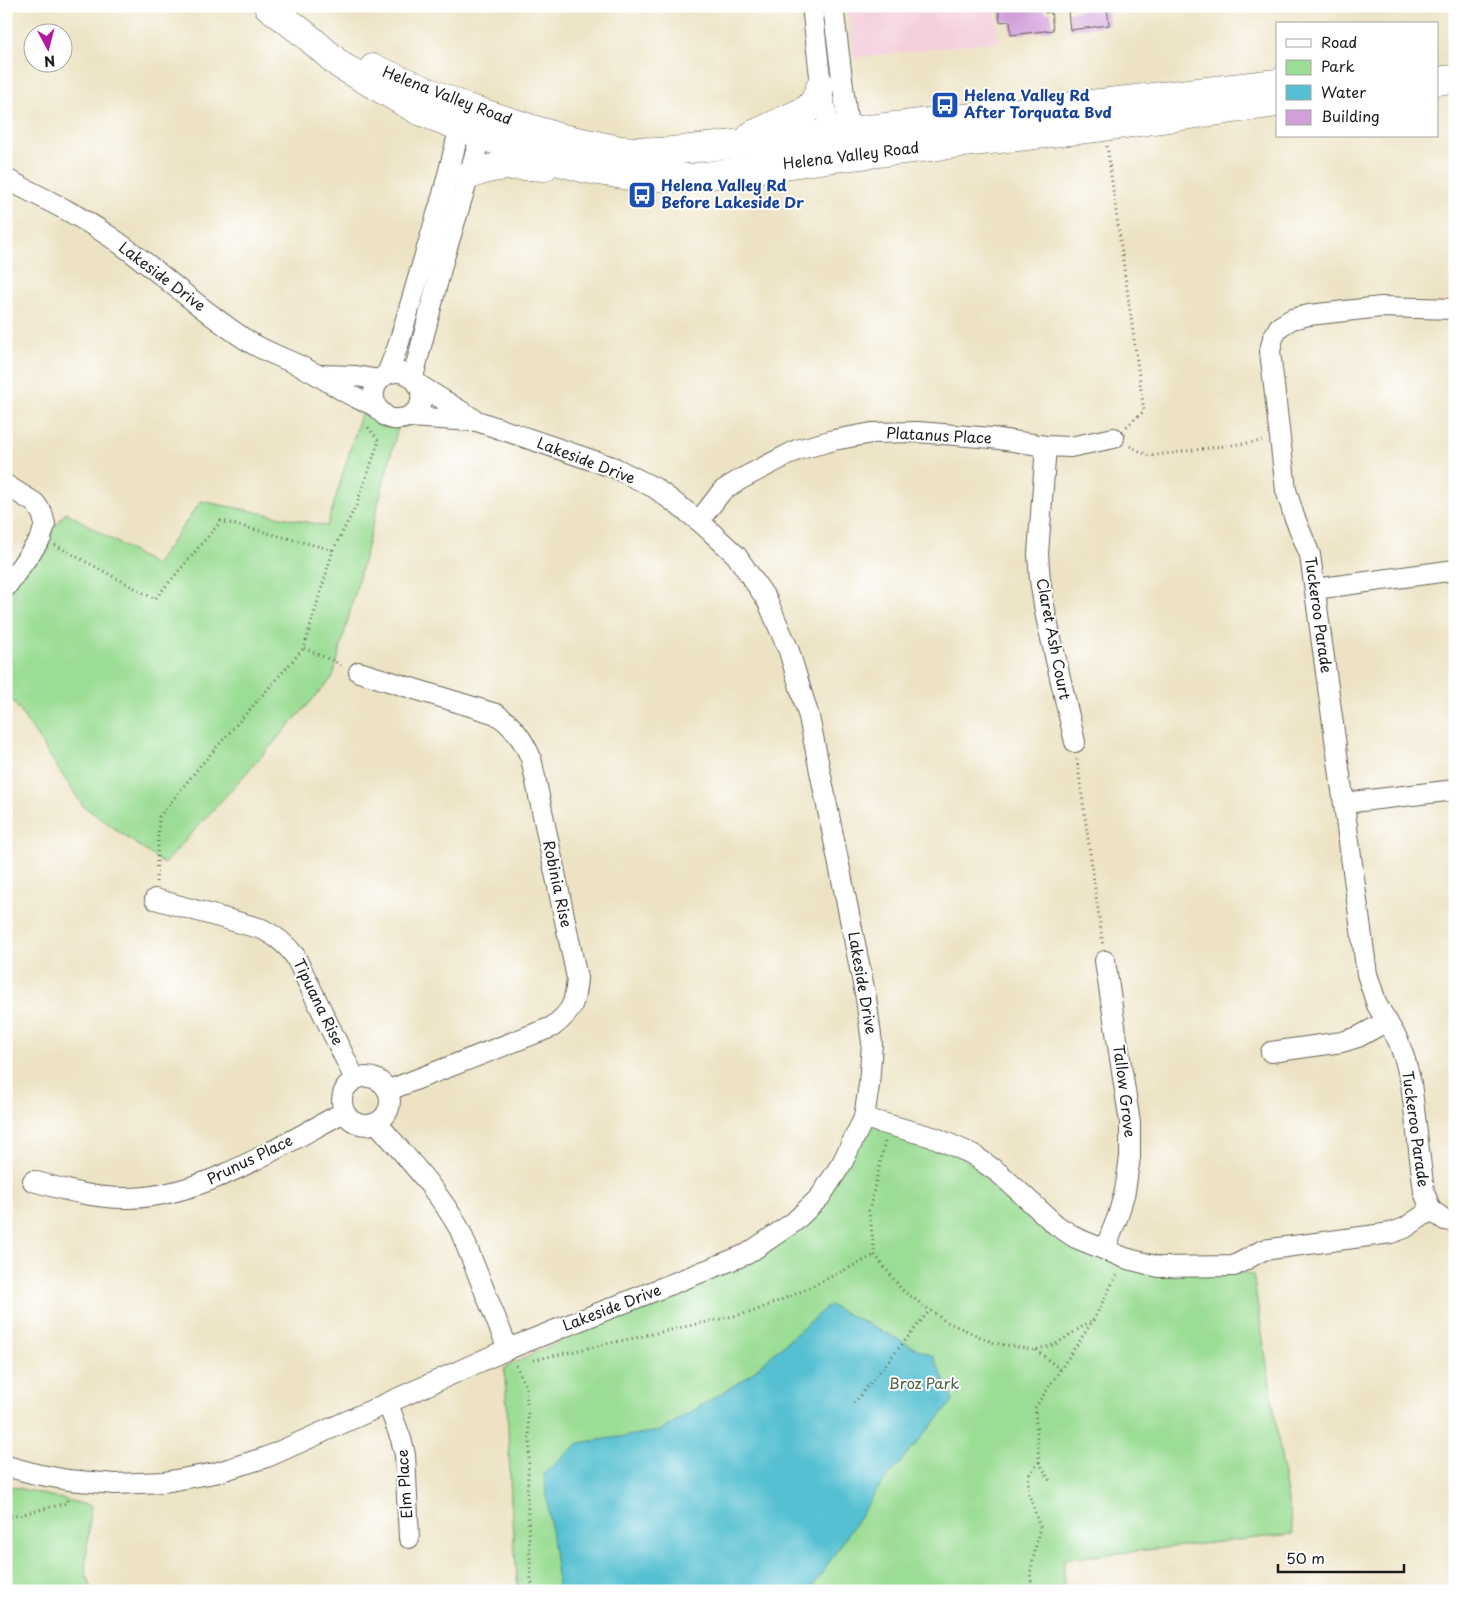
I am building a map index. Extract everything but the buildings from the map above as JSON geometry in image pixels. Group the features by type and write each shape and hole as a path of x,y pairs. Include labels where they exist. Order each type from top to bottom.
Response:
{"street":[{"name":"Helena Valley Road","path":"268,6 307,36 380,71 530,153 586,169 635,177 689,178 841,145 1276,83"},
{"path":"812,6 821,85 841,145"},
{"path":"833,6 841,145"},
{"path":"1438,64 1455,62"},
{"path":"1438,81 1455,79"},
{"path":"728,145 808,109 815,100 821,85"},
{"name":"Helena Valley Road","path":"473,121 620,150 662,152 728,145 841,145 1104,127 1276,103"},
{"path":"408,417 418,409 422,398 417,381 443,261 468,176 473,121"},
{"path":"376,407 374,393 398,346 443,194 473,121"},
{"path":"468,176 481,170 501,166 524,165 586,169"},
{"name":"Lakeside Drive","path":"6,179 76,216 109,236 248,341 318,375 354,397 376,407 390,419 400,420 408,417 477,421"},
{"name":"Tuckeroo Parade","path":"1431,1210 1424,1192 1411,1082 1398,1040 1377,1005 1367,974 1310,554 1294,516 1286,490 1270,351 1273,338 1280,327 1292,318 1382,307 1455,309"},
{"name":"Lakeside Drive","path":"6,1466 68,1480 115,1484 164,1482 215,1473 267,1457 508,1349 747,1254 794,1222 820,1197 842,1163 864,1118 869,1086 872,1043 866,998 809,717 789,651 767,600 736,556 699,521 655,488 615,468 477,421 405,373 396,372 383,377 318,375"},
{"name":"Platanus Place","path":"699,521 722,491 741,479 797,450 834,440 872,434 918,432 1070,447 1114,438"},
{"name":"Claret Ash Court","path":"1046,446 1038,554 1040,580 1046,617 1075,742"},
{"path":"6,485 35,503 42,513 45,524 41,538 6,586"},
{"path":"1315,588 1455,570"},
{"name":"Robinia Rise","path":"359,672 496,714 509,722 517,732 530,758 577,978 576,994 572,1007 565,1017 552,1027 388,1090"},
{"path":"1344,803 1455,790"},
{"name":"Tipuana Rise","path":"155,899 262,929 277,936 286,944 295,956 356,1079"},
{"name":"Tallow Grove","path":"1105,961 1130,1123 1130,1157 1125,1191 1118,1216 1105,1249"},
{"path":"1271,1052 1342,1042 1358,1037 1387,1021"},
{"path":"365,1076 374,1078 382,1082 388,1090 391,1099 390,1108 385,1117 377,1123 359,1124 350,1120 344,1112 343,1093 348,1085 356,1079 365,1076"},
{"name":"Prunus Place","path":"33,1181 67,1191 104,1197 131,1198 204,1184 225,1175 344,1112"},
{"path":"864,1118 936,1138 972,1154 1000,1174 1056,1226 1076,1238 1125,1258 1158,1267 1234,1266 1263,1250 1391,1233 1406,1228 1431,1210 1446,1220 1455,1222"},
{"path":"377,1123 450,1212 460,1230 508,1349"},
{"name":"Elm Place","path":"388,1404 401,1438 405,1455 409,1538"}],"path":[{"path":"1104,127 1144,411 1114,438 1150,456 1280,438"},
{"path":"155,899 158,817 200,766 304,648 333,550 356,506 379,441 352,408 354,397"},
{"path":"41,538 155,599 221,521 333,550"},
{"path":"304,648 359,672"},
{"path":"1075,742 1105,961"},
{"path":"889,1125 869,1211 876,1255 902,1290 945,1321 994,1343 1035,1350 1056,1344 1094,1319"},
{"path":"536,1591 532,1581 527,1493 530,1444 526,1388 515,1364 752,1312 800,1292 876,1255"},
{"path":"1052,1483 1038,1462 1035,1408 1094,1319 1125,1258"},
{"path":"854,1404 930,1310"},
{"path":"1035,1350 1061,1370"},
{"path":"1033,1591 1030,1574 1040,1527 1028,1491 1029,1476 1038,1462"},
{"path":"6,1519 11,1516 67,1504 68,1480"},
{"path":"6,1505 11,1516"}],"shaded area":[{"path":"848,6 995,6 999,41 854,58"}],"green space":[{"path":"361,414 400,420 333,677 164,864 83,806 6,690 6,590 66,512 155,565 201,501 327,526"},
{"name":"Broz Park","path":"864,1118 936,1138 1056,1225 1159,1267 1253,1274 1293,1534 1064,1559 1064,1591 518,1591 504,1368 702,1273 794,1222"},
{"path":"6,1485 91,1506 85,1572 93,1591 6,1591"}],"water":[{"path":"829,1305 934,1357 953,1401 880,1486 810,1591 559,1591 544,1474 579,1443 660,1431 746,1378"}],"place":[{"name":"Helena Valley Rd After Torquata Bvd","path":"945,105"},
{"name":"Helena Valley Rd Before Lakeside Dr","path":"642,195"}]}
